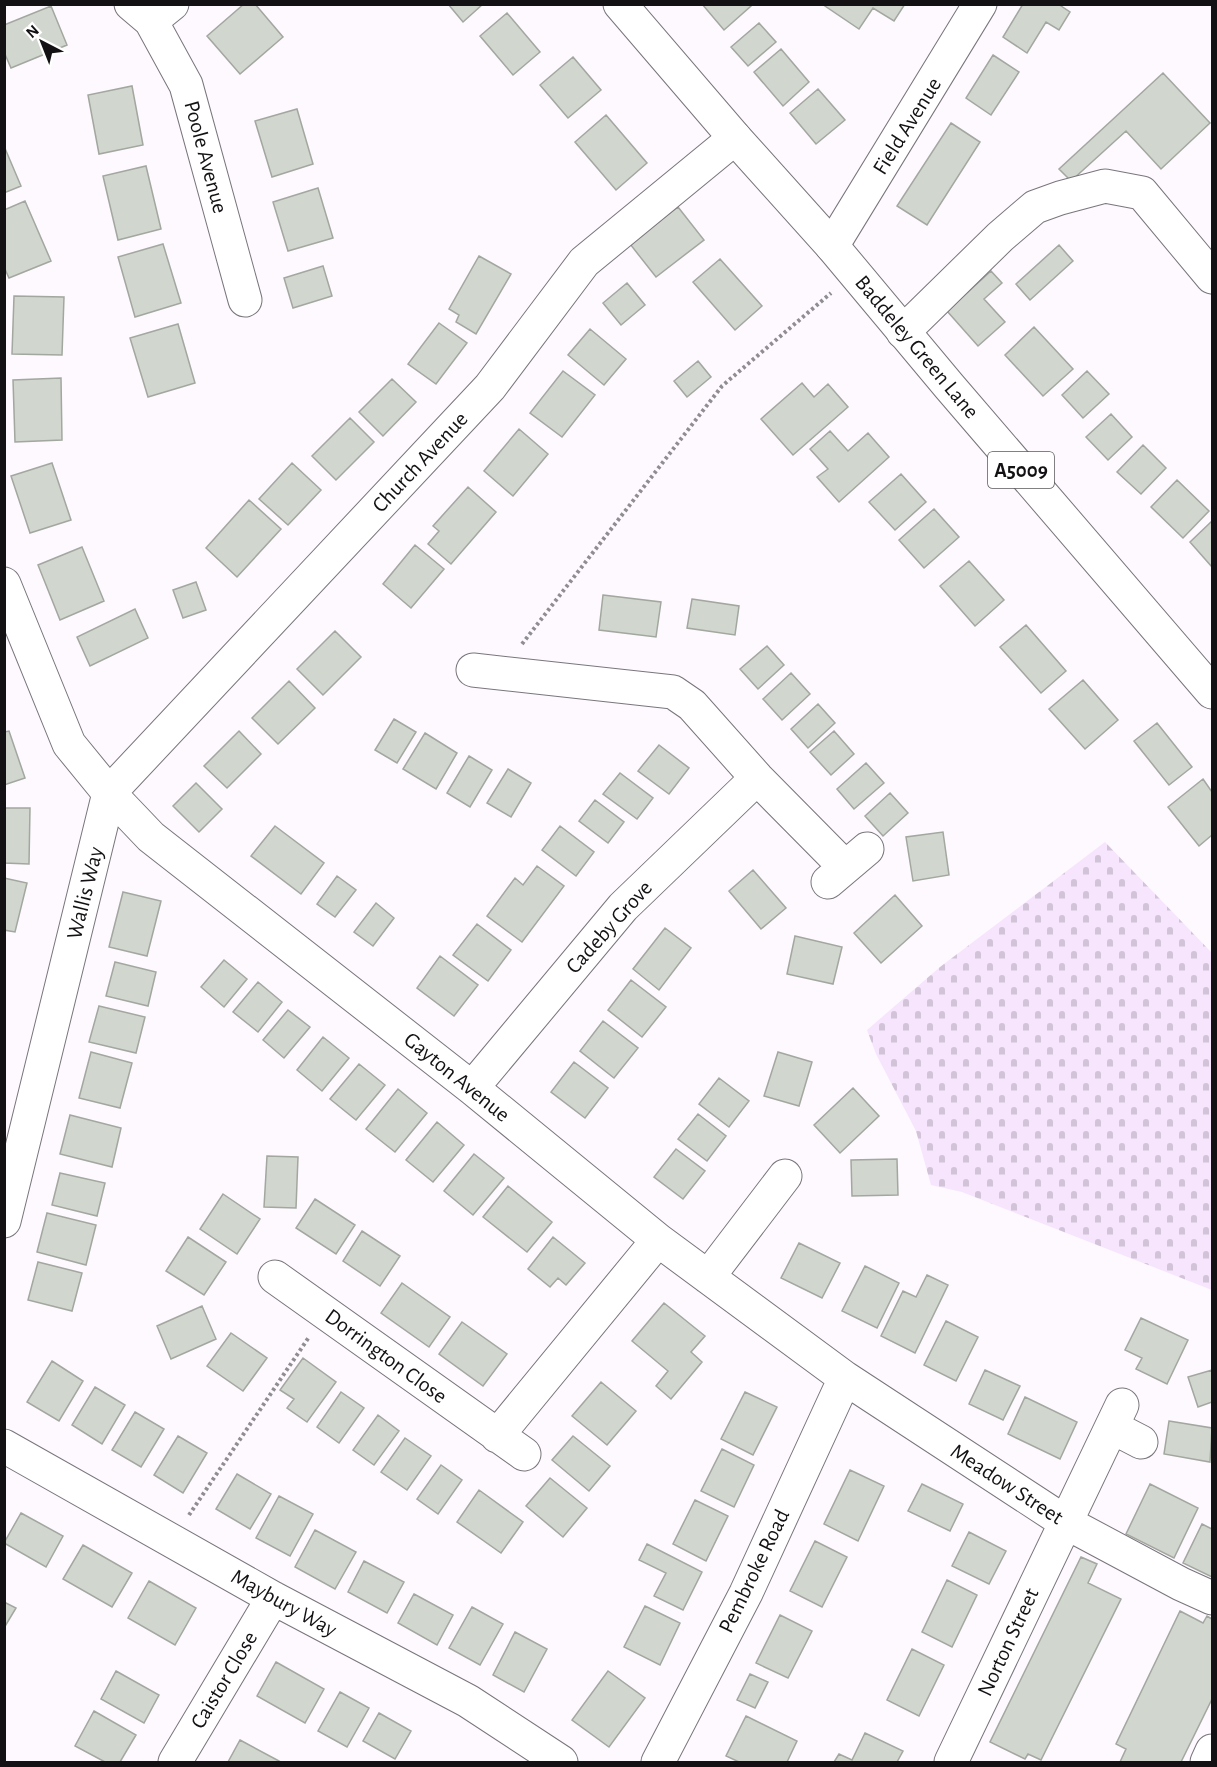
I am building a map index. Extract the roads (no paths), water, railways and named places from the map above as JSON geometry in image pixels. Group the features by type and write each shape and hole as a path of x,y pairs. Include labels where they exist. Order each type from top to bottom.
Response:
{"street":[{"name":"Baddeley Green Lane","path":"620,4 832,246 1212,692"},
{"name":"Field Avenue","path":"832,246 980,4"},
{"name":"Poole Avenue","path":"151,10 186,85 245,300"},
{"name":"Church Avenue","path":"109,793 490,387 584,262 735,138"},
{"path":"903,332 1000,237 1035,207 1105,186 1142,193 1212,277"},
{"path":"4,584 69,744 109,793"},
{"path":"486,672 673,692 692,705 757,778 847,866"},
{"name":"Cadeby Grove","path":"472,1088 623,907 757,778"},
{"name":"Gayton Avenue","path":"109,793 151,837 472,1088 658,1240 813,1352"},
{"name":"Wallis Way","path":"4,1221 109,793"},
{"path":"708,1277 788,1172"},
{"path":"497,1436 658,1240"},
{"name":"Dorrington Close","path":"275,1277 524,1454"},
{"name":"Meadow Street","path":"813,1352 845,1378 1065,1522 1181,1584 1212,1598"},
{"name":"Pembroke Road","path":"658,1762 746,1593 845,1378"},
{"name":"Norton Street","path":"951,1762 1117,1416 1141,1442"},
{"name":"Maybury Way","path":"4,1446 273,1598 468,1701 561,1762"},
{"name":"Caistor Close","path":"175,1762 273,1598"},
{"path":"1207,1762 1212,1751"}]}
